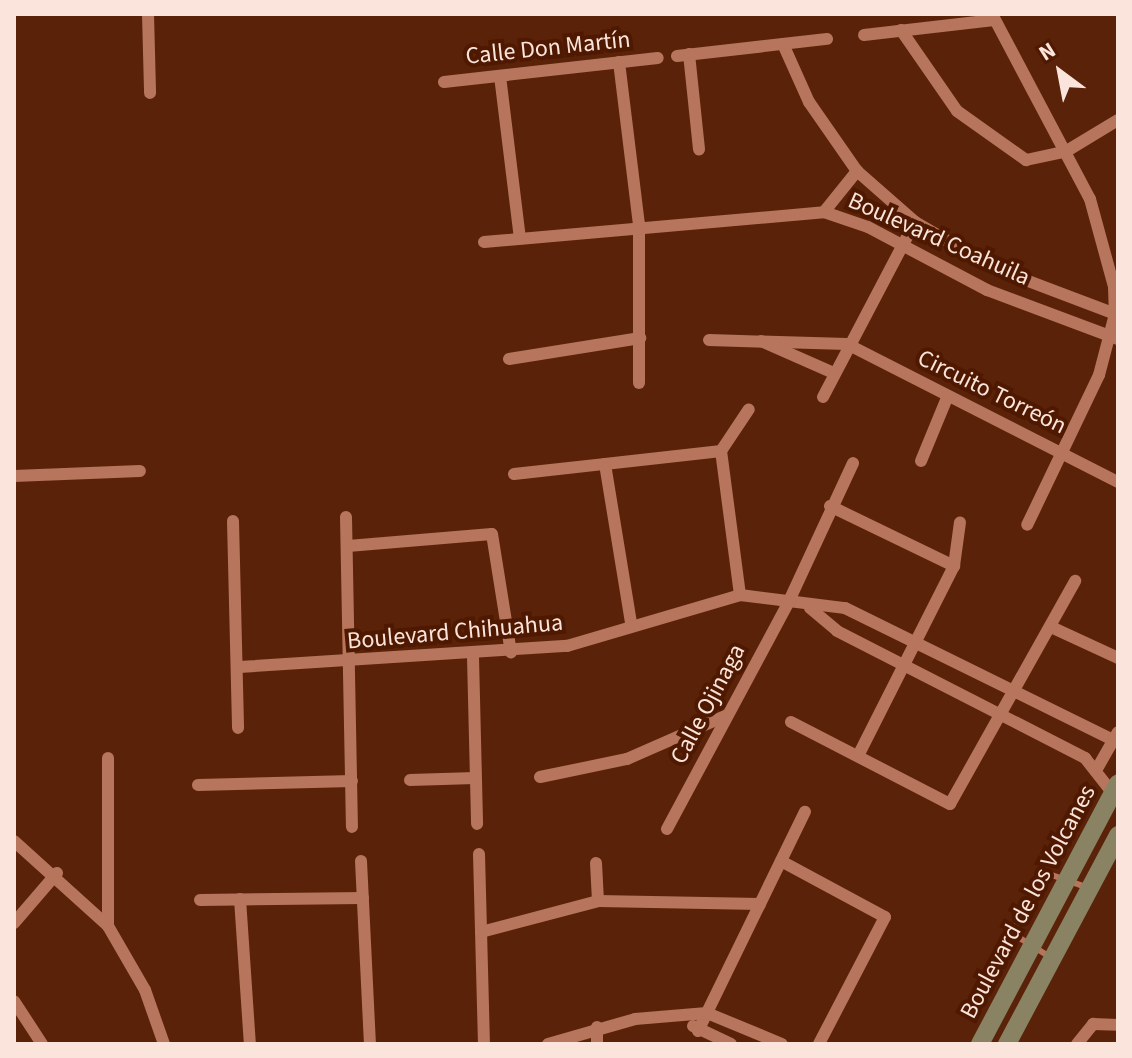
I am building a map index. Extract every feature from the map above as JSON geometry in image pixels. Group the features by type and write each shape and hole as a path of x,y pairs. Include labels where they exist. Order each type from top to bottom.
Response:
{"street":[{"path":"148,14 150,93"},
{"path":"864,35 993,17 1101,226 1116,315 1114,337 1068,453 1027,525"},
{"path":"901,30 939,93 1011,153 1043,160 1065,152 1118,120"},
{"path":"699,149 683,55 827,39"},
{"name":"Boulevard Coahuila","path":"783,44 809,102 857,171 915,222 994,268 1116,315"},
{"name":"Calle Don Martín","path":"444,82 658,58"},
{"path":"619,62 639,224 639,383"},
{"path":"500,76 520,238"},
{"path":"824,212 857,171"},
{"name":"Boulevard Coahuila","path":"484,242 639,224 824,212 903,245 987,290 1114,337"},
{"path":"823,397 847,344 915,222"},
{"path":"509,359 640,338"},
{"path":"709,340 758,339 847,344"},
{"path":"758,339 834,373"},
{"name":"Circuito Torreón","path":"847,344 947,398 1068,453 1118,482"},
{"path":"921,461 947,398"},
{"path":"740,595 721,451 749,409"},
{"path":"514,474 721,451"},
{"name":"Calle Ojinaga","path":"667,829 789,601 830,506 853,463"},
{"path":"605,464 631,623"},
{"path":"14,476 140,471"},
{"path":"830,506 954,566"},
{"path":"346,517 352,665 352,827"},
{"path":"233,521 239,667 238,728"},
{"path":"859,754 954,566 960,522"},
{"path":"348,546 492,534 511,652"},
{"path":"791,722 859,754 950,804 1003,717 1075,581"},
{"name":"Boulevard Chihuahua","path":"239,667 352,665 473,657 567,646 631,623 740,595 789,601 810,608 845,608 916,640 1016,693 1113,735"},
{"name":"Boulevard Chihuahua","path":"810,608 837,631 1098,767"},
{"path":"1051,627 1118,658"},
{"path":"473,657 477,824"},
{"path":"540,777 627,759 727,715"},
{"path":"1113,735 1098,767 1116,792"},
{"path":"108,758 108,926"},
{"path":"410,780 475,778"},
{"path":"198,785 352,781"},
{"name":"Boulevard de los Volcanes","path":"980,1044 1116,792"},
{"path":"698,1031 805,812"},
{"name":"Boulevard de los Volcanes","path":"1007,1044 1118,835"},
{"path":"14,841 57,873 108,926 145,990 164,1044"},
{"path":"479,854 484,1044"},
{"path":"361,861 370,1044"},
{"path":"781,861 885,917 819,1044"},
{"path":"596,863 598,901"},
{"path":"14,923 57,873"},
{"path":"200,900 363,898"},
{"path":"240,899 250,1044"},
{"path":"481,932 598,901 760,904"},
{"path":"15,1004 42,1044"},
{"path":"548,1044 597,1027 707,1013 782,1044"},
{"path":"684,1018 698,1031 731,1044"},
{"path":"1077,1044 1082,1029 1118,1025"},
{"path":"597,1027 597,1044"}],"lane":[{"path":"1066,880 1090,889"},
{"path":"1033,945 1053,959"}]}
